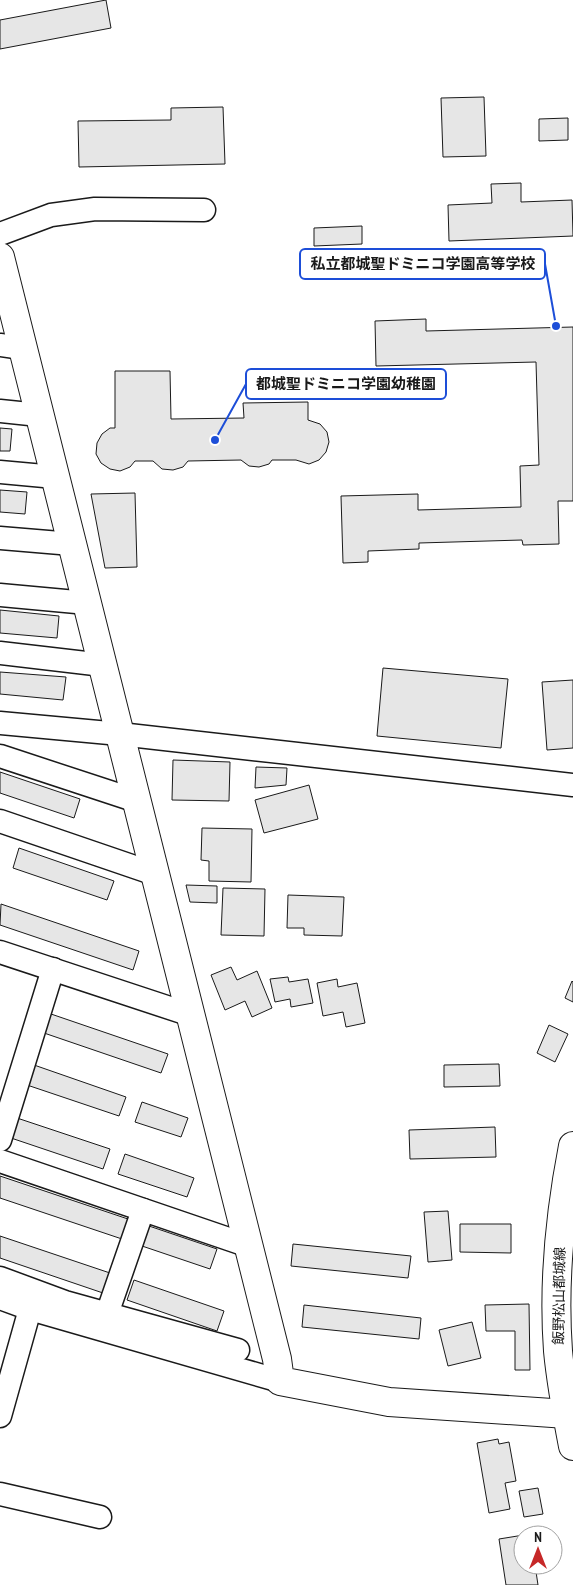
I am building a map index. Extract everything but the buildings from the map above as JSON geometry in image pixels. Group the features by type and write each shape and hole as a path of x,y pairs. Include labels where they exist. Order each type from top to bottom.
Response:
{"street":[{"path":"0,234 51,215 95,209 204,210"},
{"path":"2,274 11,346 39,415 55,476 249,1246 277,1360 280,1381"},
{"path":"0,411 39,415"},
{"path":"0,472 55,476"},
{"path":"0,538 72,544"},
{"path":"0,595 87,603"},
{"path":"0,654 103,665"},
{"path":"0,723 120,734 573,785"},
{"path":"0,756 137,801"},
{"path":"0,821 156,874"},
{"path":"0,952 191,1015"},
{"path":"0,1140 53,969"},
{"name":"飯野松山都城線","path":"573,1146 562,1220 557,1271 558,1351 573,1446"},
{"path":"0,1161 249,1246"},
{"path":"108,1314 143,1210"},
{"path":"0,1278 65,1302 238,1350"},
{"path":"0,1298 30,1309 280,1381 389,1402 570,1418"},
{"path":"0,1416 30,1309"},
{"path":"0,1494 100,1517"}],"place":[{"name":"私立都城聖ドミニコ学園高等学校","path":"556,326"},
{"name":"都城聖ドミニコ学園幼稚園","path":"215,440"}]}
